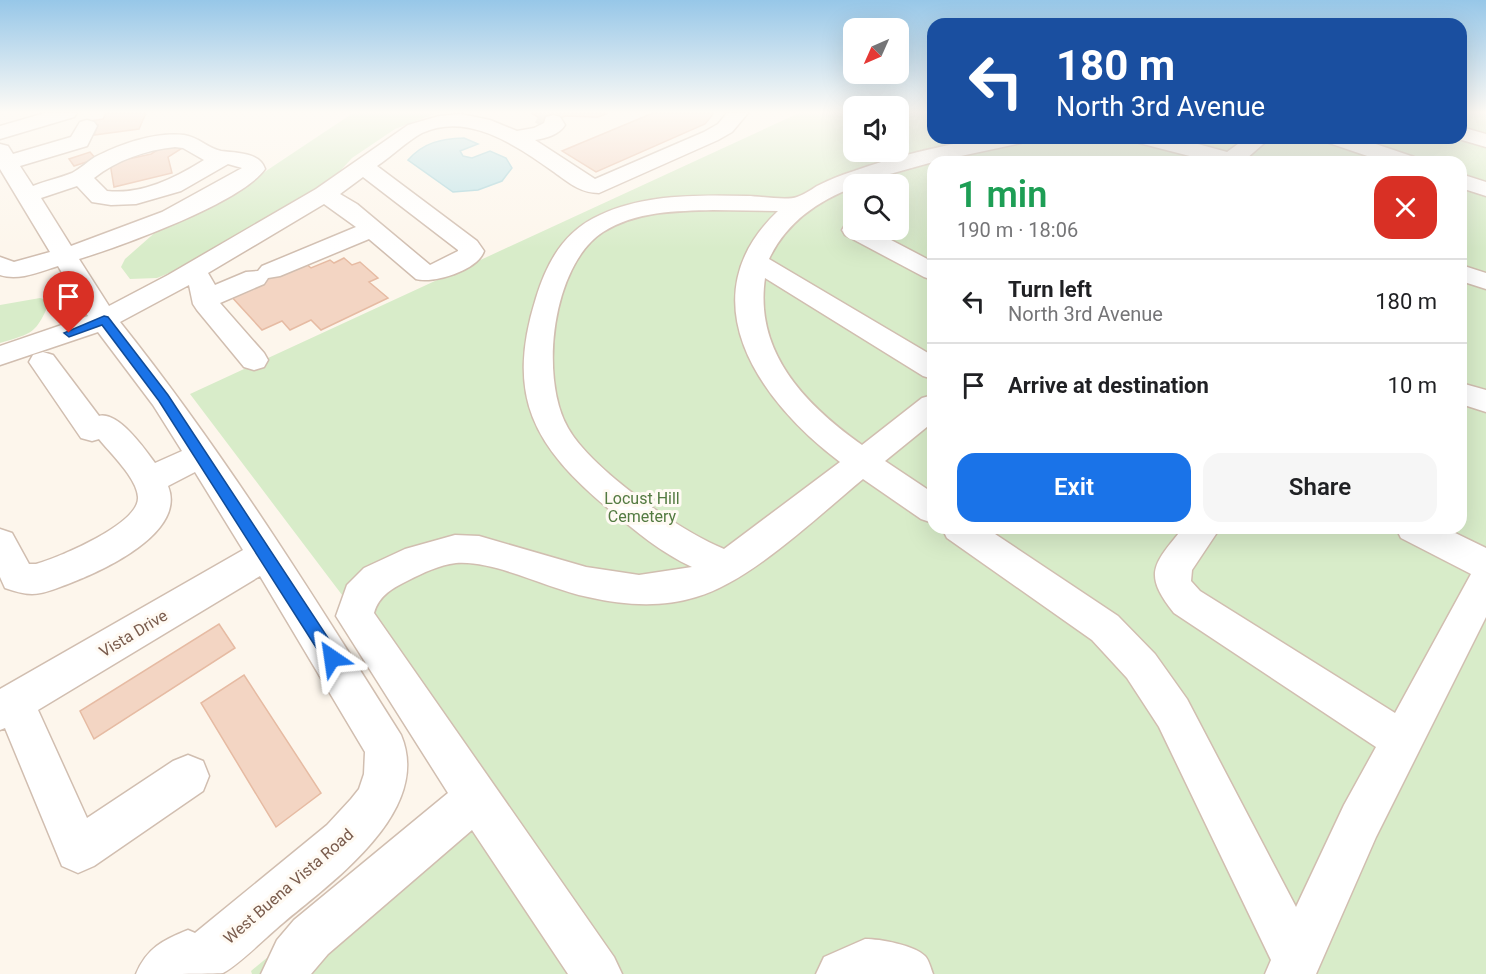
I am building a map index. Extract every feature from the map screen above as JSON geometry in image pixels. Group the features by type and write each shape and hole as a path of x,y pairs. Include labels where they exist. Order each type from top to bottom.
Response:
{"street":[{"path":"9,170 21,158"},
{"path":"9,170 32,158"},
{"path":"81,177 110,158"},
{"path":"9,170 81,177 100,197 122,198 181,183 225,158"},
{"path":"0,265 10,270 26,268 65,256 199,204 246,177 254,169 253,165 246,162 228,158"},
{"path":"0,356 104,320 193,272 287,217 374,158"},
{"path":"546,158 590,186 599,186 661,158"},
{"path":"829,216 846,181 927,162"},
{"path":"324,194 340,202 425,274 437,273 464,260 471,251 363,166"},
{"name":"West Buena Vista Road","path":"9,170 104,320 164,398 382,739 386,749 385,774 377,801 343,841 183,971"},
{"path":"1467,183 1486,189"},
{"path":"726,566 678,544 597,480 564,448 550,424 540,394 541,327 554,281 566,253 577,240 603,223 625,213 662,206 829,216 926,260"},
{"path":"829,216 776,227 766,238 750,278 749,309 752,332 764,360 789,399 815,424 864,462 927,506"},
{"path":"287,217 323,249"},
{"path":"205,299 372,229"},
{"path":"755,261 927,365"},
{"path":"193,272 201,283 209,308 254,360"},
{"path":"1467,275 1486,281"},
{"path":"0,543 18,577 33,580 95,555 126,538 145,523 154,509 155,497 148,481 108,429 104,426 92,430 43,362"},
{"path":"1467,395 1486,401"},
{"path":"597,974 355,616 360,596 377,579 418,559 455,549 478,550 586,582 639,590 694,583 742,557 927,411"},
{"path":"148,481 201,455"},
{"path":"968,534 1105,628 1142,666 1173,713 1293,967"},
{"path":"1198,534 1174,566 1173,585 1187,602 1402,740"},
{"path":"1425,534 1486,565"},
{"name":"Vista Drive","path":"8,707 265,555"},
{"path":"1293,967 1360,821 1486,581"},
{"path":"8,707 78,850 188,776"},
{"path":"286,974 294,957 312,937 476,798"},
{"path":"841,974 869,962 884,964 908,974"}],"green space":[{"path":"285,158 352,158 331,181 196,262 157,278 130,279 121,267 125,259 159,229 218,203"},
{"name":"Locust Hill Cemetery","path":"700,158 843,158 843,162 909,162 909,158 927,158 927,534 1467,534 1467,158 1486,158 1486,974 252,974 251,971 482,780 190,394"},
{"path":"40,298 50,301 37,326 27,334 0,343 0,305"}],"water":[{"path":"506,158 512,168 502,181 478,190 453,192 408,160"}],"building":[{"path":"96,158 96,159 74,166 69,159"},
{"path":"131,158 168,158 172,173 114,187 110,163"},
{"path":"574,158 627,158 596,172"},
{"path":"344,258 352,265 360,262 378,278 369,282 388,298 321,330 311,320 290,330 282,321 262,330 229,294 304,262 311,268 330,260 334,263"},
{"path":"219,624 235,648 94,739 80,711"},
{"path":"244,675 321,793 276,827 201,703"}],"route":[{"path":"69,333 104,320 164,398 332,658"}]}
